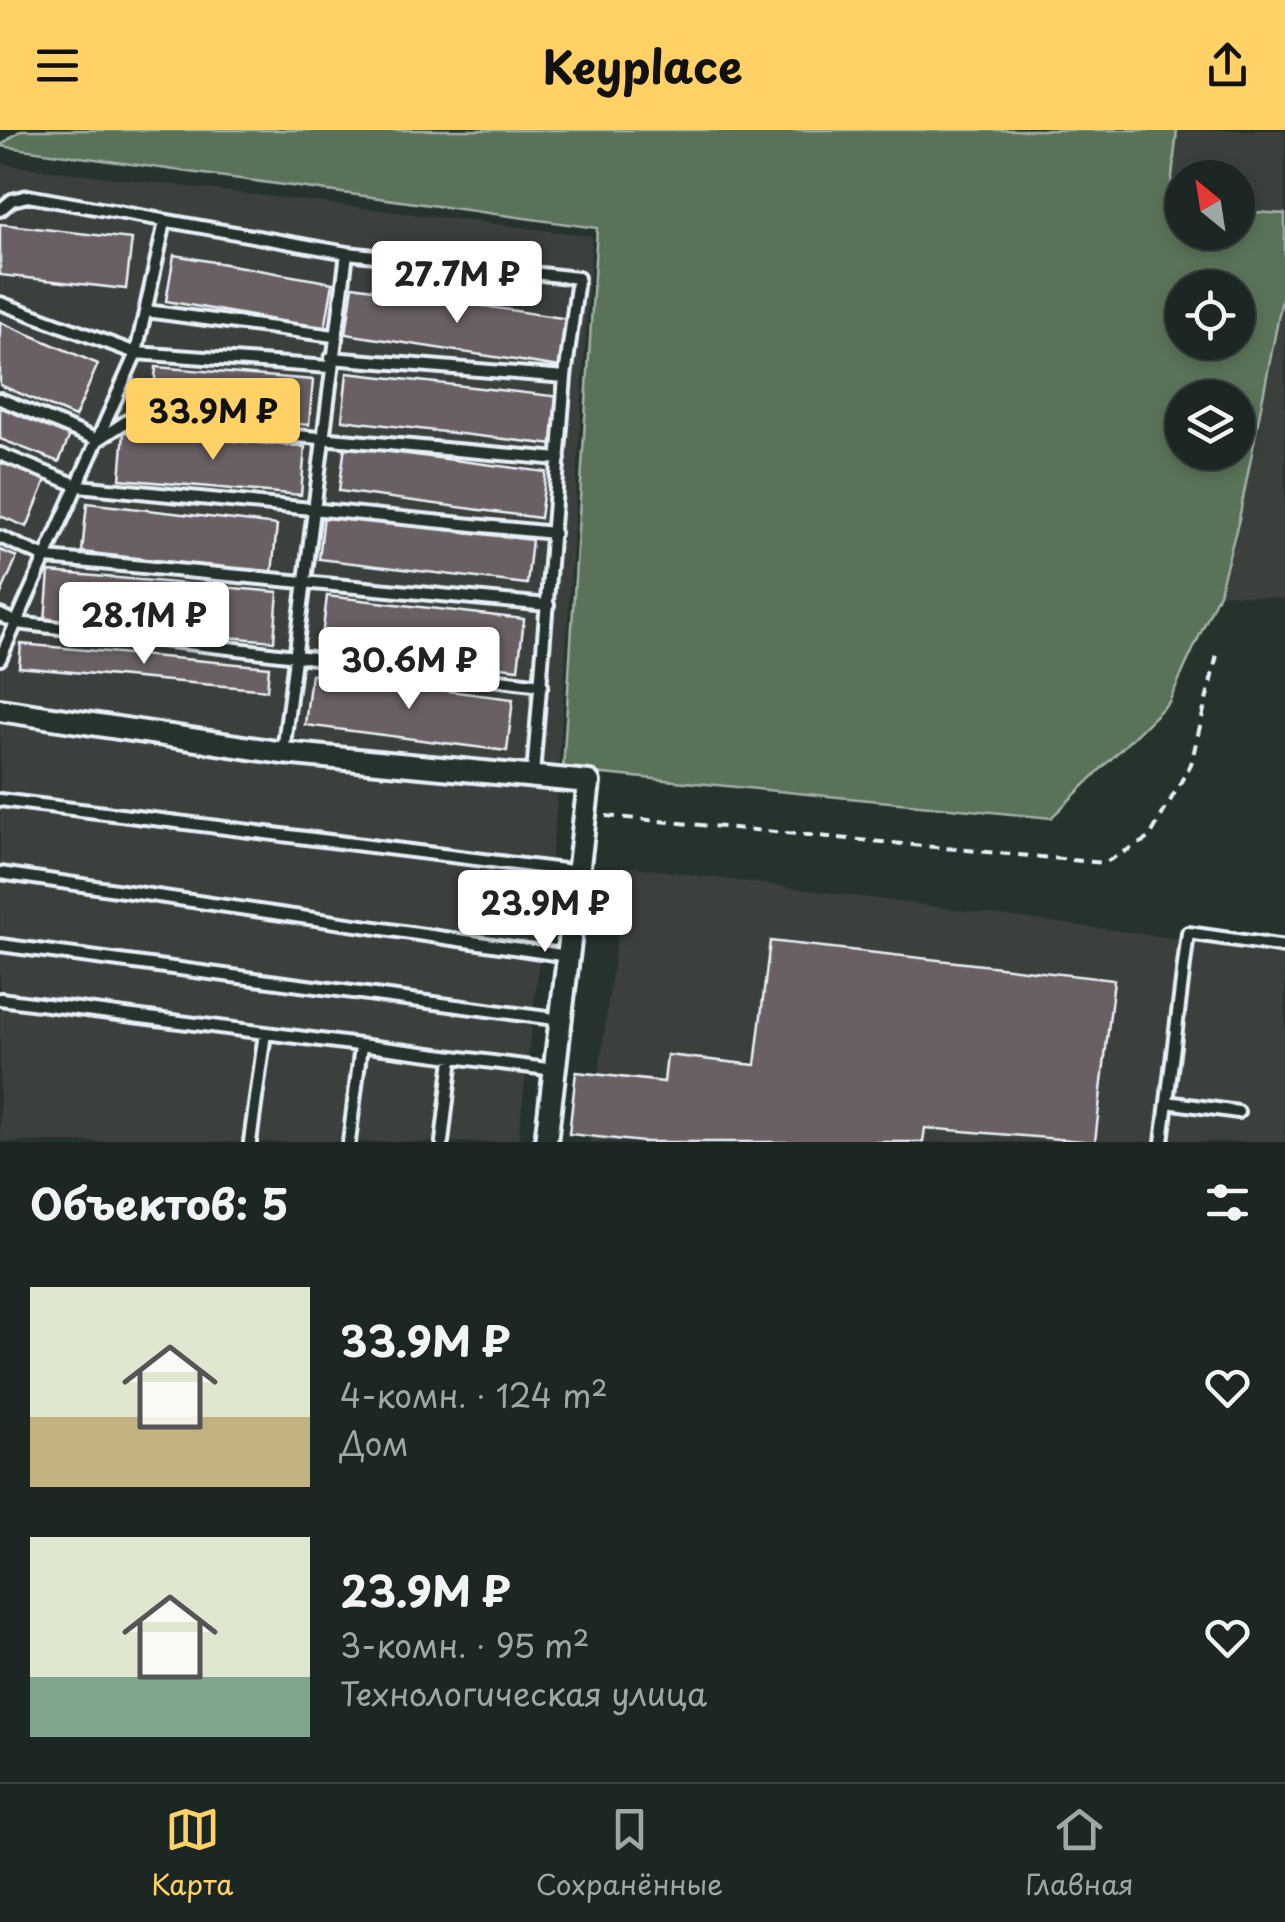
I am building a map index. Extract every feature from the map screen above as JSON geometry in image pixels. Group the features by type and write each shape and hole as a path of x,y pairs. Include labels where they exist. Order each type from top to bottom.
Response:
{"street":[{"path":"0,710 283,753 589,782 546,1142"}],"lane":[{"path":"0,210 12,200 28,196 347,254 578,278 566,377 533,775"},
{"path":"0,659 136,353 164,222"},
{"path":"283,753 330,362 347,254"},
{"path":"0,303 136,353 566,377"},
{"path":"146,311 334,336"},
{"path":"0,399 98,440"},
{"path":"98,440 127,421 559,459"},
{"path":"0,454 79,486 554,532"},
{"path":"0,537 47,558 548,605"},
{"path":"0,615 17,622 542,686"},
{"path":"0,800 581,872"},
{"path":"0,873 570,956"},
{"path":"1162,1142 1188,933 1285,947"},
{"path":"0,945 562,1020"},
{"path":"0,999 555,1070"},
{"path":"250,1142 264,1034"},
{"path":"349,1142 361,1046"},
{"path":"442,1142 452,1058"},
{"path":"1167,1102 1238,1112"}],"path":[{"path":"586,814 1104,863 1148,838 1192,764 1217,655"}],"shaded area":[{"path":"1177,130 1285,130 1285,214 1255,212 1255,160 1174,160"},
{"path":"0,164 592,236 556,813 518,1142 0,1142"},
{"path":"1285,284 1285,599 1219,593 1249,470 1255,470 1255,437"},
{"path":"626,866 1285,953 1285,1142 590,1142"}],"green space":[{"path":"21,130 1177,130 1174,160 1165,160 1165,250 1255,250 1255,212 1285,214 1285,284 1255,437 1255,380 1165,380 1165,470 1249,470 1239,519 1219,593 1169,702 1051,818 563,770 597,228 0,146"}],"building":[{"path":"0,224 132,239 126,289 0,275"},
{"path":"174,255 333,283 325,329 166,301"},
{"path":"353,286 568,319 560,367 346,334"},
{"path":"0,322 98,364 75,417 0,385"},
{"path":"156,367 313,380 309,425 152,411"},
{"path":"347,373 561,397 555,445 342,420"},
{"path":"0,407 70,435 59,462 0,439"},
{"path":"124,432 305,447 301,495 120,479"},
{"path":"345,446 546,472 540,518 339,491"},
{"path":"0,462 46,480 27,527 0,516"},
{"path":"87,503 277,525 272,573 82,552"},
{"path":"324,515 532,540 527,584 319,559"},
{"path":"0,550 17,557 0,596"},
{"path":"49,572 278,592 274,641 45,621"},
{"path":"327,596 524,619 518,669 321,646"},
{"path":"21,644 269,667 267,690 19,667"},
{"path":"311,674 513,699 507,751 305,725"},
{"path":"770,941 1114,980 1095,1142 925,1128 923,1142 643,1142 569,1134 576,1072 664,1082 667,1055 755,1065"}]}
